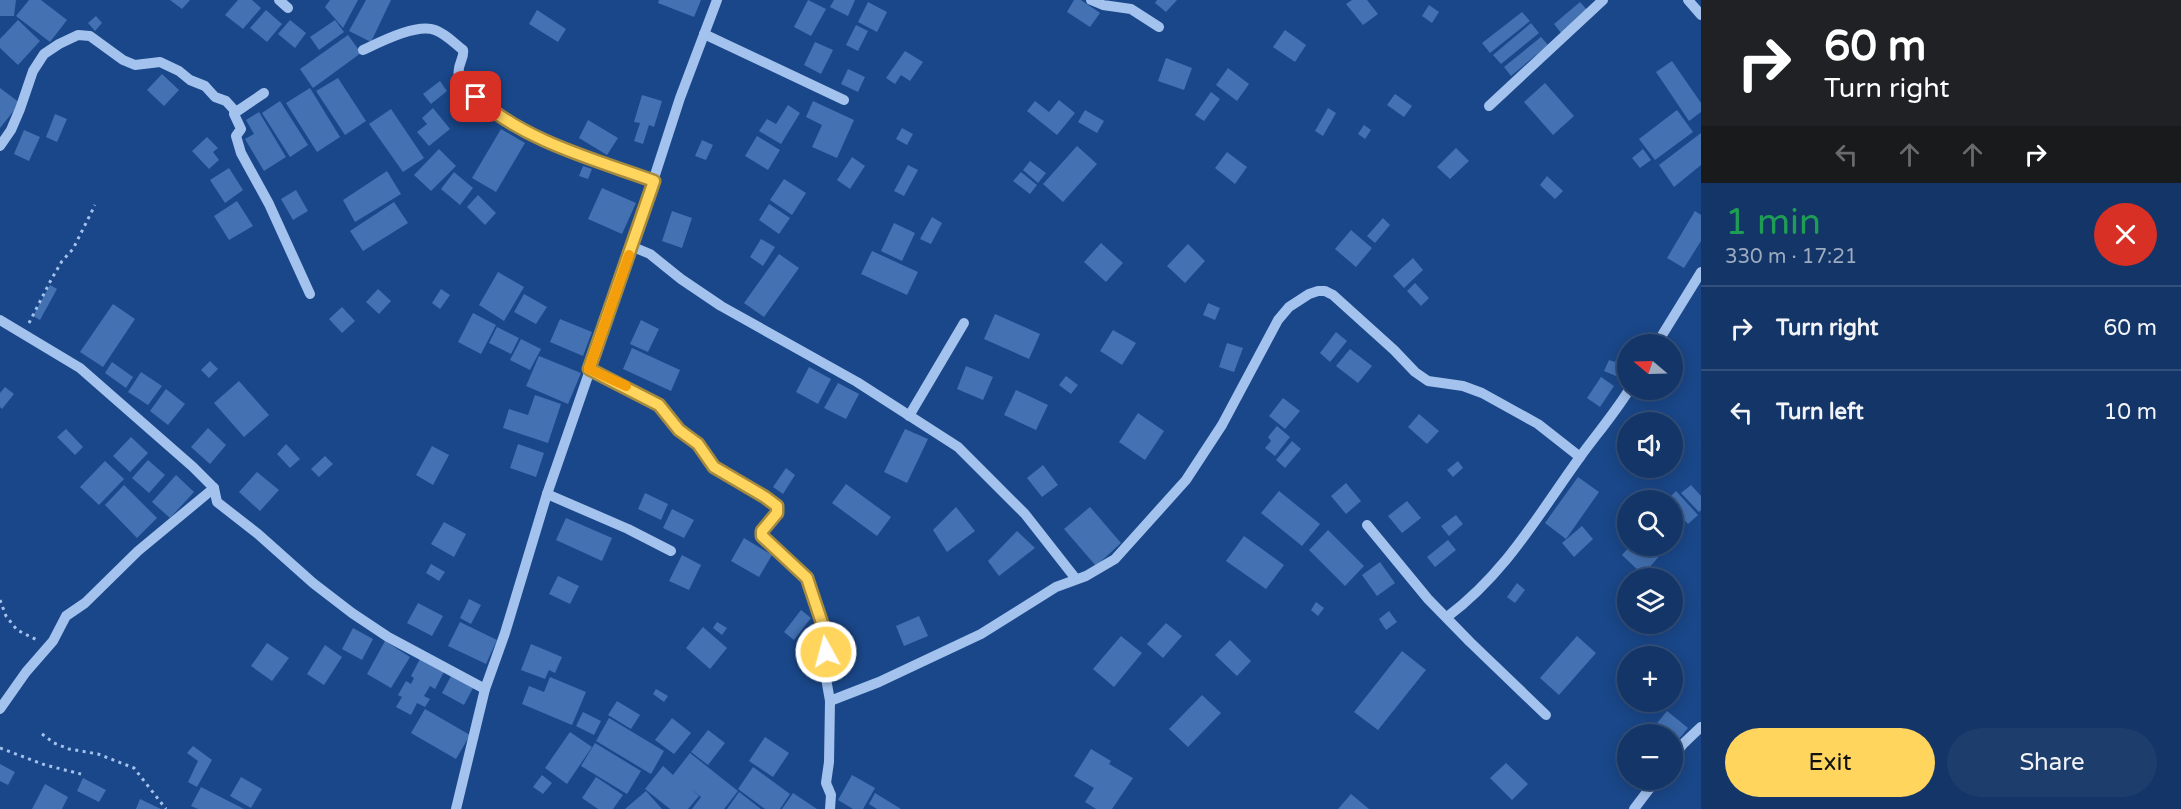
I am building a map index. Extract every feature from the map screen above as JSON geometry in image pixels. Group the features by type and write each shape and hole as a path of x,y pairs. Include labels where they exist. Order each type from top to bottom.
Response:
{"street":[{"path":"279,0 288,8"},
{"path":"456,809 485,689 505,633 547,494 680,98 717,0"},
{"path":"1091,0 1103,5 1131,9 1159,27"},
{"path":"1489,106 1603,0"},
{"path":"1688,0 1701,15"},
{"path":"363,50 411,31 434,29 463,50 459,76 466,88 486,106 527,131 567,150 654,181"},
{"path":"0,146 20,109 33,71 44,54 78,34 90,36 123,60 135,65 160,62 179,71 190,80 205,86 215,97 226,101 236,112"},
{"path":"704,34 844,100"},
{"path":"264,93 234,114 241,129 236,136 241,153 269,204 310,294"},
{"path":"632,246 650,254 721,306 856,382 958,447 1024,514 1076,579"},
{"path":"1663,334 1701,272"},
{"path":"830,701 871,686 981,634 1056,587 1114,559 1176,493 1222,425 1278,320 1289,307 1318,291 1333,295 1415,372 1428,381 1463,386 1482,393 1538,424 1580,457"},
{"path":"0,320 18,333 80,368 193,467 214,488 217,502 330,597 388,637 485,689"},
{"path":"909,416 964,323"},
{"path":"589,369 659,405 679,430 698,444 714,467 777,506 777,513 762,531 762,536 809,580 823,626 826,652 824,667 830,701 829,762 826,783 831,795 830,809"},
{"path":"1447,617 1476,592 1520,545 1622,400"},
{"path":"0,709 26,672 53,641 66,616 85,603 138,551 214,488"},
{"path":"547,494 672,551"},
{"path":"1367,525 1428,599 1546,715"},
{"path":"1683,746 1701,727"},
{"path":"1634,809 1648,790"}],"path":[{"path":"18,333 29,324 62,261 73,249 95,205"},
{"path":"0,600 6,616 17,630 37,640 53,641"},
{"path":"42,734 61,746 98,754 134,768 166,809"},
{"path":"0,748 45,765 81,774"}],"building":[{"path":"0,0 16,0 14,16 0,16"},
{"path":"29,0 41,0 67,20 50,42 16,16"},
{"path":"170,0 190,0 182,9"},
{"path":"238,0 252,0 261,8 243,29 225,15"},
{"path":"330,0 358,0 343,28 325,7"},
{"path":"366,0 391,0 371,42 349,31"},
{"path":"659,0 701,0 694,17 658,3"},
{"path":"808,0 826,9 811,36 794,27"},
{"path":"834,0 855,0 848,16 830,7"},
{"path":"1074,0 1081,0 1100,13 1090,27 1067,12"},
{"path":"1157,0 1177,0 1166,12 1155,3"},
{"path":"1352,0 1367,0 1378,14 1363,25 1346,4"},
{"path":"868,2 887,12 877,32 858,22"},
{"path":"1580,2 1588,11 1561,33 1554,24"},
{"path":"1429,5 1439,12 1432,23 1422,16"},
{"path":"266,10 282,24 267,42 250,28"},
{"path":"537,10 566,29 558,42 529,24"},
{"path":"1522,12 1530,21 1490,53 1482,43"},
{"path":"96,16 102,23 95,31 88,23"},
{"path":"18,20 40,41 18,65 0,48 0,39"},
{"path":"290,20 306,33 295,48 278,34"},
{"path":"335,20 344,32 319,50 310,37"},
{"path":"1531,23 1539,33 1501,64 1493,55"},
{"path":"856,25 868,31 858,51 846,45"},
{"path":"1285,30 1306,45 1295,62 1273,47"},
{"path":"348,35 361,53 313,88 300,69"},
{"path":"1541,37 1548,45 1511,76 1504,67"},
{"path":"815,42 833,50 821,74 804,65"},
{"path":"905,51 923,62 910,81 901,75 895,84 886,78"},
{"path":"1166,58 1192,68 1184,90 1158,81"},
{"path":"1672,61 1701,103 1701,112 1689,121 1656,72"},
{"path":"1228,68 1249,84 1237,101 1216,85"},
{"path":"848,69 865,77 858,92 841,84"},
{"path":"162,74 179,90 164,106 147,90"},
{"path":"338,78 366,121 345,135 316,91"},
{"path":"440,81 447,91 431,104 423,94"},
{"path":"1545,83 1574,116 1553,135 1524,102"},
{"path":"0,88 20,103 0,128"},
{"path":"310,88 340,137 317,152 286,103"},
{"path":"1211,92 1220,99 1204,121 1195,115"},
{"path":"1395,94 1412,106 1404,117 1387,105"},
{"path":"642,95 662,101 654,127 649,125 643,144 634,141 640,123 634,122"},
{"path":"1059,100 1075,113 1057,135 1027,111 1035,101 1049,112"},
{"path":"280,101 308,145 290,157 262,113"},
{"path":"813,101 854,120 837,158 812,147 822,125 806,117"},
{"path":"788,105 800,113 781,144 759,131 767,119 776,124"},
{"path":"433,108 450,129 429,146 417,132 427,124 422,118"},
{"path":"1328,108 1336,113 1323,136 1315,131"},
{"path":"391,109 424,158 403,172 369,124"},
{"path":"1085,110 1104,121 1097,133 1078,122"},
{"path":"1677,110 1693,132 1655,160 1639,139"},
{"path":"259,112 286,157 264,171 245,139 254,134 246,120"},
{"path":"55,114 67,119 57,142 46,137"},
{"path":"588,120 618,138 607,155 579,138"},
{"path":"1364,125 1371,130 1365,139 1358,134"},
{"path":"902,128 913,134 907,145 896,139"},
{"path":"501,129 525,143 496,192 472,178"},
{"path":"24,130 40,137 29,161 14,154"},
{"path":"1701,133 1701,165 1674,187 1659,165"},
{"path":"757,136 780,150 768,170 745,156"},
{"path":"207,137 218,148 213,152 219,160 209,169 192,151"},
{"path":"702,140 713,145 706,160 695,156"},
{"path":"1077,146 1097,164 1063,202 1043,184"},
{"path":"1456,148 1469,161 1450,179 1437,167"},
{"path":"439,149 456,166 431,191 414,175"},
{"path":"1643,149 1651,160 1640,168 1632,158"},
{"path":"1227,152 1247,167 1235,184 1215,168"},
{"path":"852,157 865,166 850,189 837,180"},
{"path":"1030,161 1046,173 1038,183 1023,170"},
{"path":"908,165 918,170 904,196 894,191"},
{"path":"583,166 592,169 588,179 579,176"},
{"path":"229,168 243,190 225,203 210,180"},
{"path":"387,171 401,194 355,222 343,200"},
{"path":"454,172 473,188 460,205 441,189"},
{"path":"1021,172 1037,185 1030,194 1013,181"},
{"path":"1547,176 1563,191 1555,199 1540,185"},
{"path":"784,179 806,193 792,215 770,200"},
{"path":"602,188 636,203 622,234 588,219"},
{"path":"296,190 308,211 293,220 281,199"},
{"path":"478,195 496,213 485,225 467,207"},
{"path":"237,201 253,226 229,240 214,216"},
{"path":"394,202 408,223 363,251 350,231"},
{"path":"769,204 790,218 779,234 759,220"},
{"path":"672,211 692,218 682,248 662,241"},
{"path":"1695,211 1701,215 1701,241 1684,268 1667,258"},
{"path":"932,217 942,223 931,244 920,239"},
{"path":"1383,218 1390,225 1375,243 1367,236"},
{"path":"894,223 915,233 902,261 881,251"},
{"path":"1351,230 1372,248 1356,267 1335,249"},
{"path":"761,239 775,247 763,266 750,257"},
{"path":"1101,243 1123,263 1106,282 1084,262"},
{"path":"1188,244 1205,261 1185,283 1167,266"},
{"path":"872,251 918,272 907,295 861,274"},
{"path":"779,254 799,268 764,317 744,303"},
{"path":"1413,258 1423,270 1404,288 1393,276"},
{"path":"498,272 524,287 504,321 479,305"},
{"path":"1415,283 1429,298 1421,306 1407,291"},
{"path":"50,285 57,289 40,320 33,316"},
{"path":"378,289 391,301 379,314 366,302"},
{"path":"441,289 450,295 440,309 432,303"},
{"path":"524,294 547,307 536,324 514,312"},
{"path":"1208,303 1220,308 1215,320 1203,315"},
{"path":"113,304 135,319 103,367 80,352"},
{"path":"342,307 355,321 342,333 329,319"},
{"path":"473,313 496,325 481,354 458,342"},
{"path":"995,314 1040,334 1029,359 984,339"},
{"path":"560,319 592,332 583,356 550,342"},
{"path":"641,320 659,329 648,352 630,344"},
{"path":"497,327 519,338 511,354 489,343"},
{"path":"1113,330 1136,343 1122,365 1100,351"},
{"path":"1336,332 1347,341 1330,362 1320,353"},
{"path":"521,339 541,349 530,370 510,360"},
{"path":"1227,343 1243,348 1234,372 1219,367"},
{"path":"632,348 680,370 671,391 623,369"},
{"path":"1350,349 1372,366 1358,383 1336,366"},
{"path":"539,356 581,373 568,404 526,386"},
{"path":"1617,357 1617,376 1604,371 1609,360 1615,362"},
{"path":"210,361 218,369 209,378 201,370"},
{"path":"112,362 133,377 126,388 105,373"},
{"path":"966,366 993,377 983,400 957,389"},
{"path":"809,367 831,379 818,404 796,392"},
{"path":"141,372 162,386 148,405 128,392"},
{"path":"1066,376 1078,385 1071,394 1059,385"},
{"path":"1601,377 1614,386 1600,407 1587,398"},
{"path":"239,381 269,415 244,437 214,403"},
{"path":"838,383 859,394 846,419 824,408"},
{"path":"5,387 14,394 2,409 0,393"},
{"path":"166,389 185,404 168,425 150,411"},
{"path":"1016,390 1048,405 1036,430 1004,415"},
{"path":"535,395 561,404 548,443 503,428 509,409 528,415"},
{"path":"1283,398 1300,411 1285,429 1269,416"},
{"path":"1138,413 1164,431 1145,460 1119,442"},
{"path":"1419,414 1439,431 1427,444 1408,427"},
{"path":"1277,426 1290,437 1275,456 1265,448 1271,441 1268,437"},
{"path":"208,428 226,445 210,464 191,447"},
{"path":"66,429 83,447 75,455 57,437"},
{"path":"905,429 928,439 907,483 884,472"},
{"path":"131,437 148,453 130,472 113,456"},
{"path":"1292,441 1301,449 1285,468 1276,460"},
{"path":"286,444 300,459 290,468 277,454"},
{"path":"518,444 544,453 536,477 510,468"},
{"path":"432,446 449,455 433,485 416,475"},
{"path":"325,456 333,464 319,477 311,469"},
{"path":"148,460 165,475 149,493 132,478"},
{"path":"105,461 124,479 99,505 80,487"},
{"path":"1458,461 1463,468 1453,477 1447,470"},
{"path":"1043,465 1058,485 1042,497 1027,478"},
{"path":"786,468 795,475 783,494 773,487"},
{"path":"257,472 279,490 260,511 239,492"},
{"path":"176,475 194,492 170,518 152,502"},
{"path":"1578,477 1599,492 1566,539 1545,523"},
{"path":"1346,483 1361,501 1346,514 1331,496"},
{"path":"846,484 891,517 877,536 832,503"},
{"path":"124,485 157,518 137,538 105,505"},
{"path":"1691,485 1701,496 1699,512 1683,495 1683,491"},
{"path":"1279,491 1320,524 1302,546 1261,513"},
{"path":"645,493 668,504 661,520 638,509"},
{"path":"1683,499 1698,515 1688,524 1683,519"},
{"path":"1407,501 1421,518 1402,533 1388,516"},
{"path":"956,507 975,531 947,552 933,530"},
{"path":"1090,507 1121,543 1096,566 1064,529"},
{"path":"672,509 694,520 684,538 663,528"},
{"path":"1456,515 1463,524 1449,536 1441,526"},
{"path":"566,518 612,538 602,561 556,540"},
{"path":"444,522 466,534 454,557 431,544"},
{"path":"1582,526 1593,539 1574,557 1562,543"},
{"path":"1328,530 1364,566 1345,586 1309,550"},
{"path":"1017,531 1035,548 999,576 988,561"},
{"path":"1244,536 1284,565 1266,589 1226,561"},
{"path":"744,538 772,555 759,577 731,561"},
{"path":"1448,540 1456,550 1435,567 1427,557"},
{"path":"682,555 701,565 689,590 669,581"},
{"path":"1623,556 1659,556 1649,568 1636,568"},
{"path":"1380,562 1395,583 1377,596 1362,575"},
{"path":"431,564 445,572 439,581 426,573"},
{"path":"558,576 579,586 570,604 549,594"},
{"path":"1517,583 1525,590 1515,603 1507,597"},
{"path":"469,599 481,605 471,624 460,618"},
{"path":"1316,602 1324,608 1318,616 1311,610"},
{"path":"418,603 443,616 432,636 407,623"},
{"path":"801,610 811,618 794,640 784,632"},
{"path":"1389,611 1397,622 1386,630 1379,619"},
{"path":"919,616 928,636 904,646 896,626"},
{"path":"460,622 497,640 486,664 448,646"},
{"path":"717,622 727,628 722,635 713,628"},
{"path":"1166,623 1182,636 1163,658 1147,644"},
{"path":"703,627 727,648 710,669 686,648"},
{"path":"353,628 373,639 362,660 342,649"},
{"path":"1121,636 1142,653 1114,687 1093,669"},
{"path":"1577,636 1596,653 1559,695 1540,678"},
{"path":"1230,640 1251,661 1237,676 1215,655"},
{"path":"385,641 410,657 391,688 367,674"},
{"path":"267,643 289,658 272,681 251,666"},
{"path":"531,644 562,657 555,673 549,670 545,679 521,670"},
{"path":"325,645 342,657 324,685 307,674"},
{"path":"1402,651 1426,670 1378,730 1354,712"},
{"path":"421,657 445,670 435,689 430,686 424,696 430,699 425,707 417,703 411,715 396,707 402,697 398,695 406,681 411,684 414,678 411,676"},
{"path":"451,676 473,688 464,705 442,693"},
{"path":"550,677 586,692 572,725 522,704 529,686 544,692"},
{"path":"656,689 668,696 664,702 653,694"},
{"path":"1202,695 1221,713 1188,747 1169,729"},
{"path":"617,701 640,715 631,729 608,715"},
{"path":"425,709 470,735 456,759 411,733"},
{"path":"583,712 601,721 594,735 576,726"},
{"path":"1668,712 1688,728 1683,734 1683,724 1656,724"},
{"path":"609,718 664,751 651,774 596,741"},
{"path":"672,718 691,733 674,754 655,740"},
{"path":"708,730 725,743 708,765 691,752"},
{"path":"570,732 592,747 567,784 545,768"},
{"path":"765,737 789,753 773,777 749,761"},
{"path":"595,743 641,771 627,794 581,766"},
{"path":"193,746 212,760 197,787 188,782 198,761 187,753"},
{"path":"1091,749 1111,761 1109,764 1133,778 1112,809 1096,809 1085,802 1094,788 1074,776"},
{"path":"690,753 738,791 724,809 692,809 701,797 691,789 699,796 688,809 670,809 645,789 663,766 673,775"},
{"path":"1506,763 1528,784 1512,800 1490,778"},
{"path":"0,764 15,772 8,785 0,781"},
{"path":"753,767 790,794 780,809 765,809 738,789"},
{"path":"542,775 552,783 543,794 533,787"},
{"path":"852,775 875,788 863,809 853,809 838,800"},
{"path":"241,777 262,789 251,808 230,796"},
{"path":"596,777 623,795 613,809 598,809 582,798"},
{"path":"83,778 106,790 99,802 77,791"},
{"path":"45,784 68,797 62,809 32,809"},
{"path":"201,787 244,809 198,809 191,806"},
{"path":"646,791 662,809 625,809"},
{"path":"739,792 761,809 727,809"},
{"path":"793,793 817,809 782,809"},
{"path":"875,793 901,809 877,809 869,804"},
{"path":"1351,794 1369,809 1338,809"},
{"path":"140,799 161,809 136,809"}],"slow traffic":[{"path":"626,386 589,369 629,255"}],"route":[{"path":"476,97 507,120 567,150 654,181 589,369 636,391 659,405 679,430 698,444 708,462 777,506 777,513 762,531 762,536 807,578 823,626 826,652"}]}
